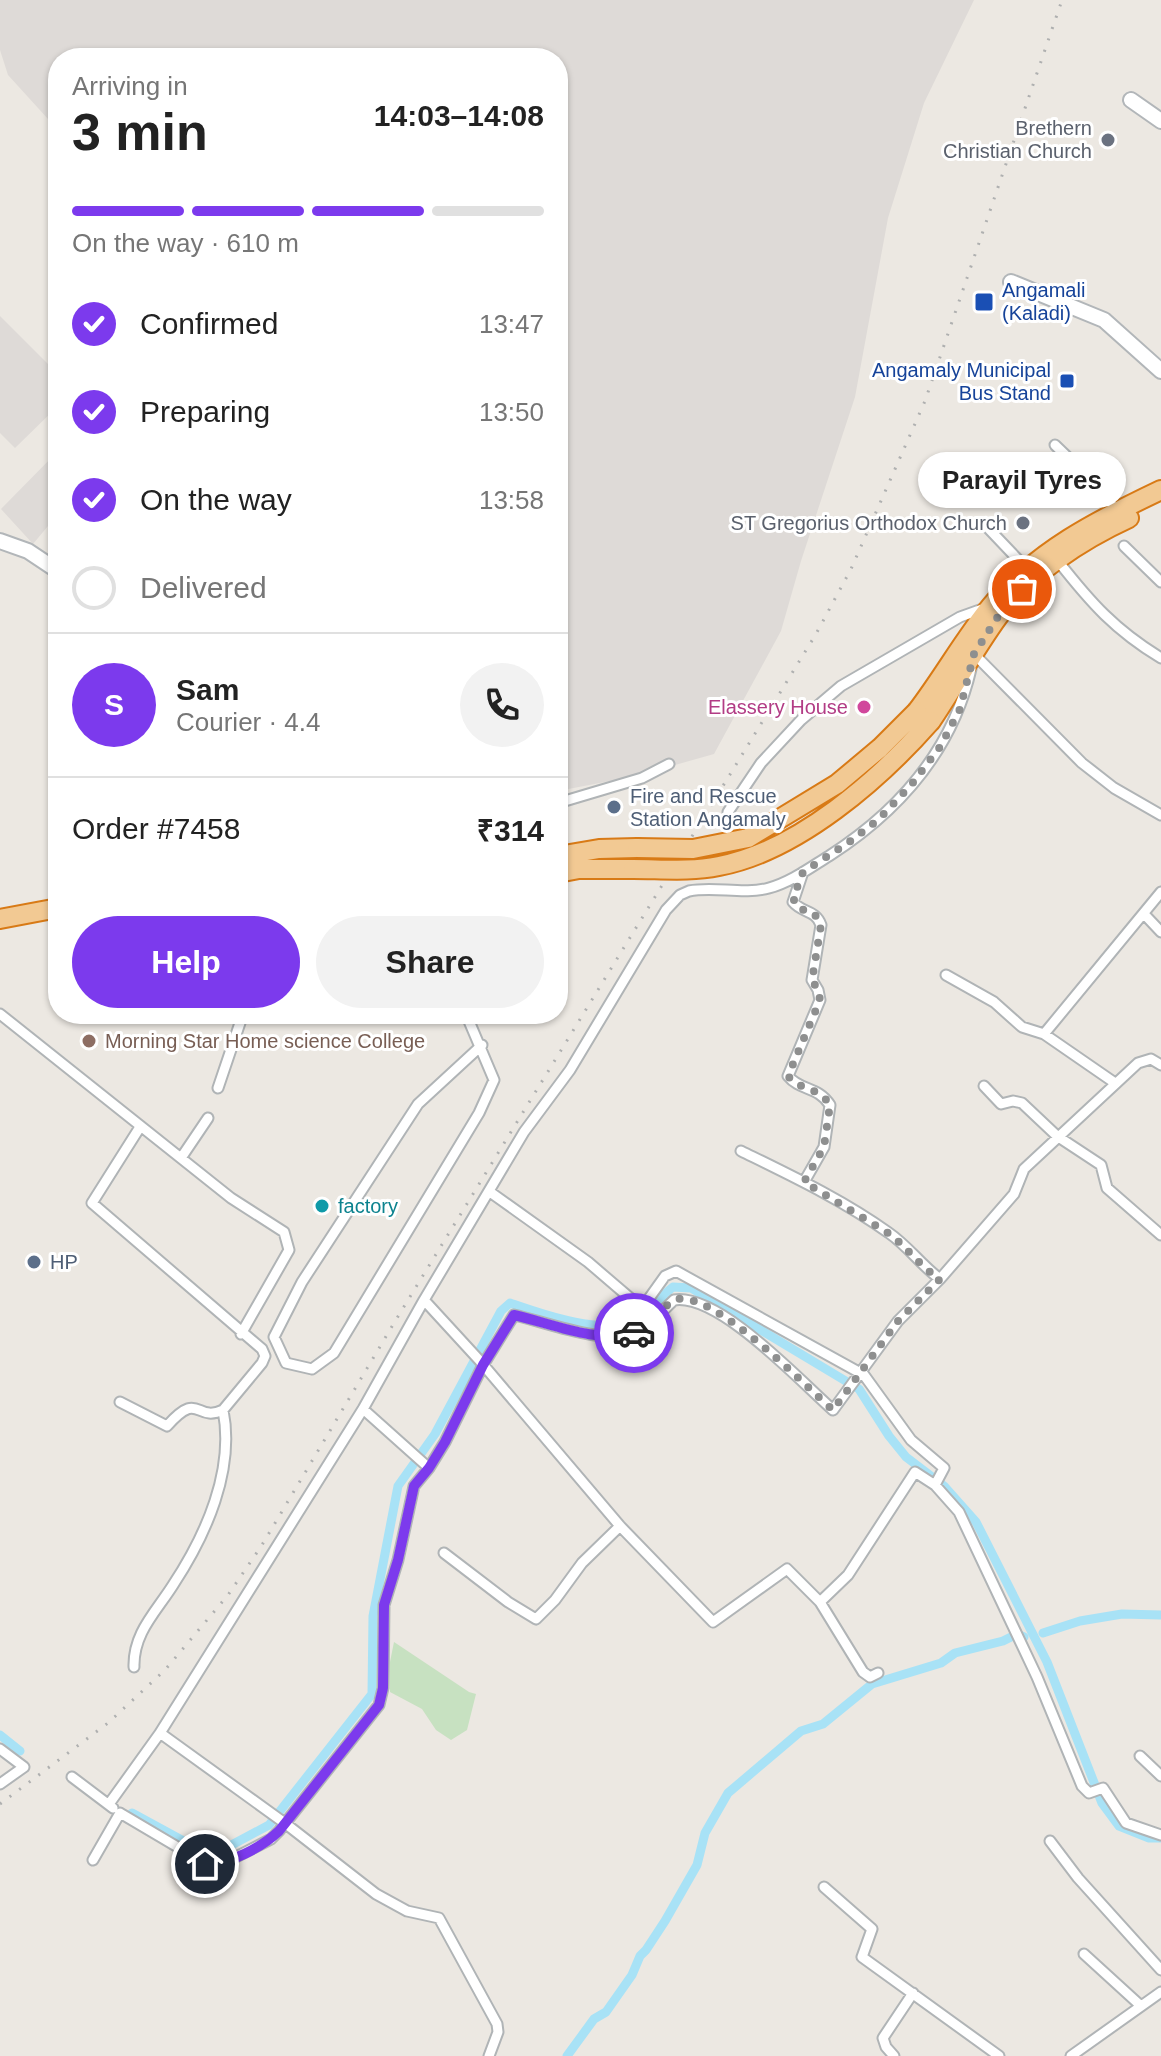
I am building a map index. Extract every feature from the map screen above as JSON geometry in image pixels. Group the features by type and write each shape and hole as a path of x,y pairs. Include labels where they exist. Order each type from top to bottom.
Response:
{"highway":[{"path":"568,867 580,860 637,848 693,849 748,838 837,784 924,716 1022,589 1118,517 1161,490"},
{"path":"568,858 633,869 674,871 723,866 793,836 842,805 901,755 992,605 1027,569 1059,544 1118,517 1161,504"},
{"path":"0,919 48,910"},
{"path":"0,929 48,921"}],"street":[{"path":"1131,100 1161,121"},
{"path":"1011,282 1104,320 1161,371"},
{"path":"1055,445 1108,496 1118,517"},
{"path":"988,528 1027,569"},
{"path":"0,541 28,551 48,564"},
{"path":"1124,546 1161,582"},
{"path":"1058,561 1093,606 1137,644 1161,658"},
{"path":"728,812 761,763 801,720 841,686 960,617 992,605"},
{"path":"109,1804 160,1733 363,1409 524,1132 570,1070 666,910 680,895 699,889 769,888 803,872 879,819 911,785 955,721 974,654 1082,763 1114,788 1161,815"},
{"path":"568,800 642,778 669,764"},
{"path":"803,872 793,898 798,908 814,913 821,925 812,980 820,1000 788,1076 792,1081 820,1092 830,1105 824,1147 804,1182"},
{"path":"1044,1034 1161,892"},
{"path":"1144,914 1161,932"},
{"path":"946,975 994,1002 1029,1031 1044,1034 1115,1083"},
{"path":"0,1014 231,1198 284,1232 289,1250 241,1334"},
{"path":"218,1088 240,1024"},
{"path":"471,1024 482,1045 494,1080 484,1102 334,1353 312,1369 286,1363 274,1337 302,1282 418,1104 482,1045"},
{"path":"72,1777 120,1813 208,1865 236,1857 271,1839 381,1701 382,1620 414,1486 429,1468 458,1419 482,1363 514,1315 564,1329 624,1336 646,1327 674,1300 681,1299 712,1309 734,1322 833,1410 898,1321 940,1279 1014,1194 1024,1169 1144,1059 1161,1065"},
{"path":"984,1086 1001,1104 1013,1101 1022,1103 1057,1136 1101,1165 1107,1188 1161,1235"},
{"path":"181,1158 208,1118"},
{"path":"120,1402 167,1426 186,1408 195,1407 211,1414 223,1410 265,1356 262,1349 92,1203 140,1127"},
{"path":"741,1151 804,1182 893,1236 940,1279"},
{"path":"490,1192 588,1262 637,1304 645,1304 665,1276 676,1271 754,1311 861,1373 878,1390 911,1440 944,1468 938,1480"},
{"path":"424,1300 482,1363 620,1526 713,1622 787,1569 820,1602 863,1672 870,1677 878,1673"},
{"path":"363,1409 429,1468"},
{"path":"134,1667 138,1636 184,1568 199,1540 219,1488 227,1445 223,1410"},
{"path":"820,1602 848,1575 915,1472 938,1480 959,1512 1015,1629 1085,1791 1096,1791 1126,1823 1161,1835"},
{"path":"444,1553 508,1602 536,1619 555,1600 582,1563 620,1526"},
{"path":"160,1733 376,1894 407,1911 439,1918 497,2024 498,2032 489,2056"},
{"path":"0,1749 24,1767 0,1784"},
{"path":"1140,1756 1161,1776"},
{"path":"93,1860 120,1813"},
{"path":"1050,1841 1078,1878 1161,1970"},
{"path":"824,1887 872,1929 862,1957 999,2056"},
{"path":"1084,1954 1141,2006"},
{"path":"1071,2056 1161,1992"},
{"path":"894,2056 883,2038 913,1993"},
{"path":"976,2056 986,2046"}],"shaded area":[{"path":"0,0 974,0 924,103 888,218 855,397 781,631 714,754 636,776 568,789 568,48 48,48 48,119 8,75 0,50"},
{"path":"0,316 48,364 48,416 15,448 0,433"},
{"path":"48,461 48,526 33,544 1,509"}],"green space":[{"path":"394,1642 476,1694 467,1730 451,1740 436,1730 422,1709 390,1692"}],"waterway":[{"path":"132,1813 211,1856 269,1825 372,1694 373,1616 398,1486 435,1434 501,1311 510,1303 572,1322 606,1326 621,1324 639,1317 673,1287 691,1288 859,1389 906,1457 944,1486 976,1522 1047,1662 1102,1803 1119,1826 1149,1838 1161,1838"},
{"path":"1043,1633 1080,1621 1122,1614 1161,1615"},
{"path":"567,2056 594,2019 606,2012 632,1975 640,1956 665,1921 697,1865 705,1833 728,1793 801,1731 823,1724 872,1684 941,1663 955,1653 1003,1641 1017,1634 1024,1637"},
{"path":"0,1735 20,1751"}],"railway":[{"path":"0,1804 108,1723 165,1670 228,1595 262,1545 397,1318 816,634 851,569 925,401 1062,0"}],"way so far":[{"path":"634,1333 646,1327 674,1300 681,1299 712,1309 734,1322 833,1410 898,1321 940,1279 893,1236 804,1182 824,1147 830,1105 820,1092 792,1081 788,1076 820,1000 812,971 821,925 814,913 798,908 793,898 803,872 879,819 895,804 940,747 960,709 974,654 999,615 1022,589"}],"place":[{"name":"Brethern Christian Church","path":"1108,140"},
{"name":"Angamali (Kaladi)","path":"984,302"},
{"name":"Angamaly Municipal Bus Stand","path":"1067,381"},
{"name":"ST Gregorius Orthodox Church","path":"1023,523"},
{"name":"Parayil Tyres","path":"1022,589"},
{"name":"Elassery House","path":"864,707"},
{"name":"Fire and Rescue Station Angamaly","path":"614,807"},
{"name":"Morning Star Home science College","path":"89,1041"},
{"name":"factory","path":"322,1206"},
{"name":"HP","path":"34,1262"}],"route":[{"path":"205,1864 236,1857 271,1839 379,1705 383,1688 384,1605 398,1560 414,1486 445,1442 483,1365 514,1315 588,1333 624,1336 634,1333"}]}
